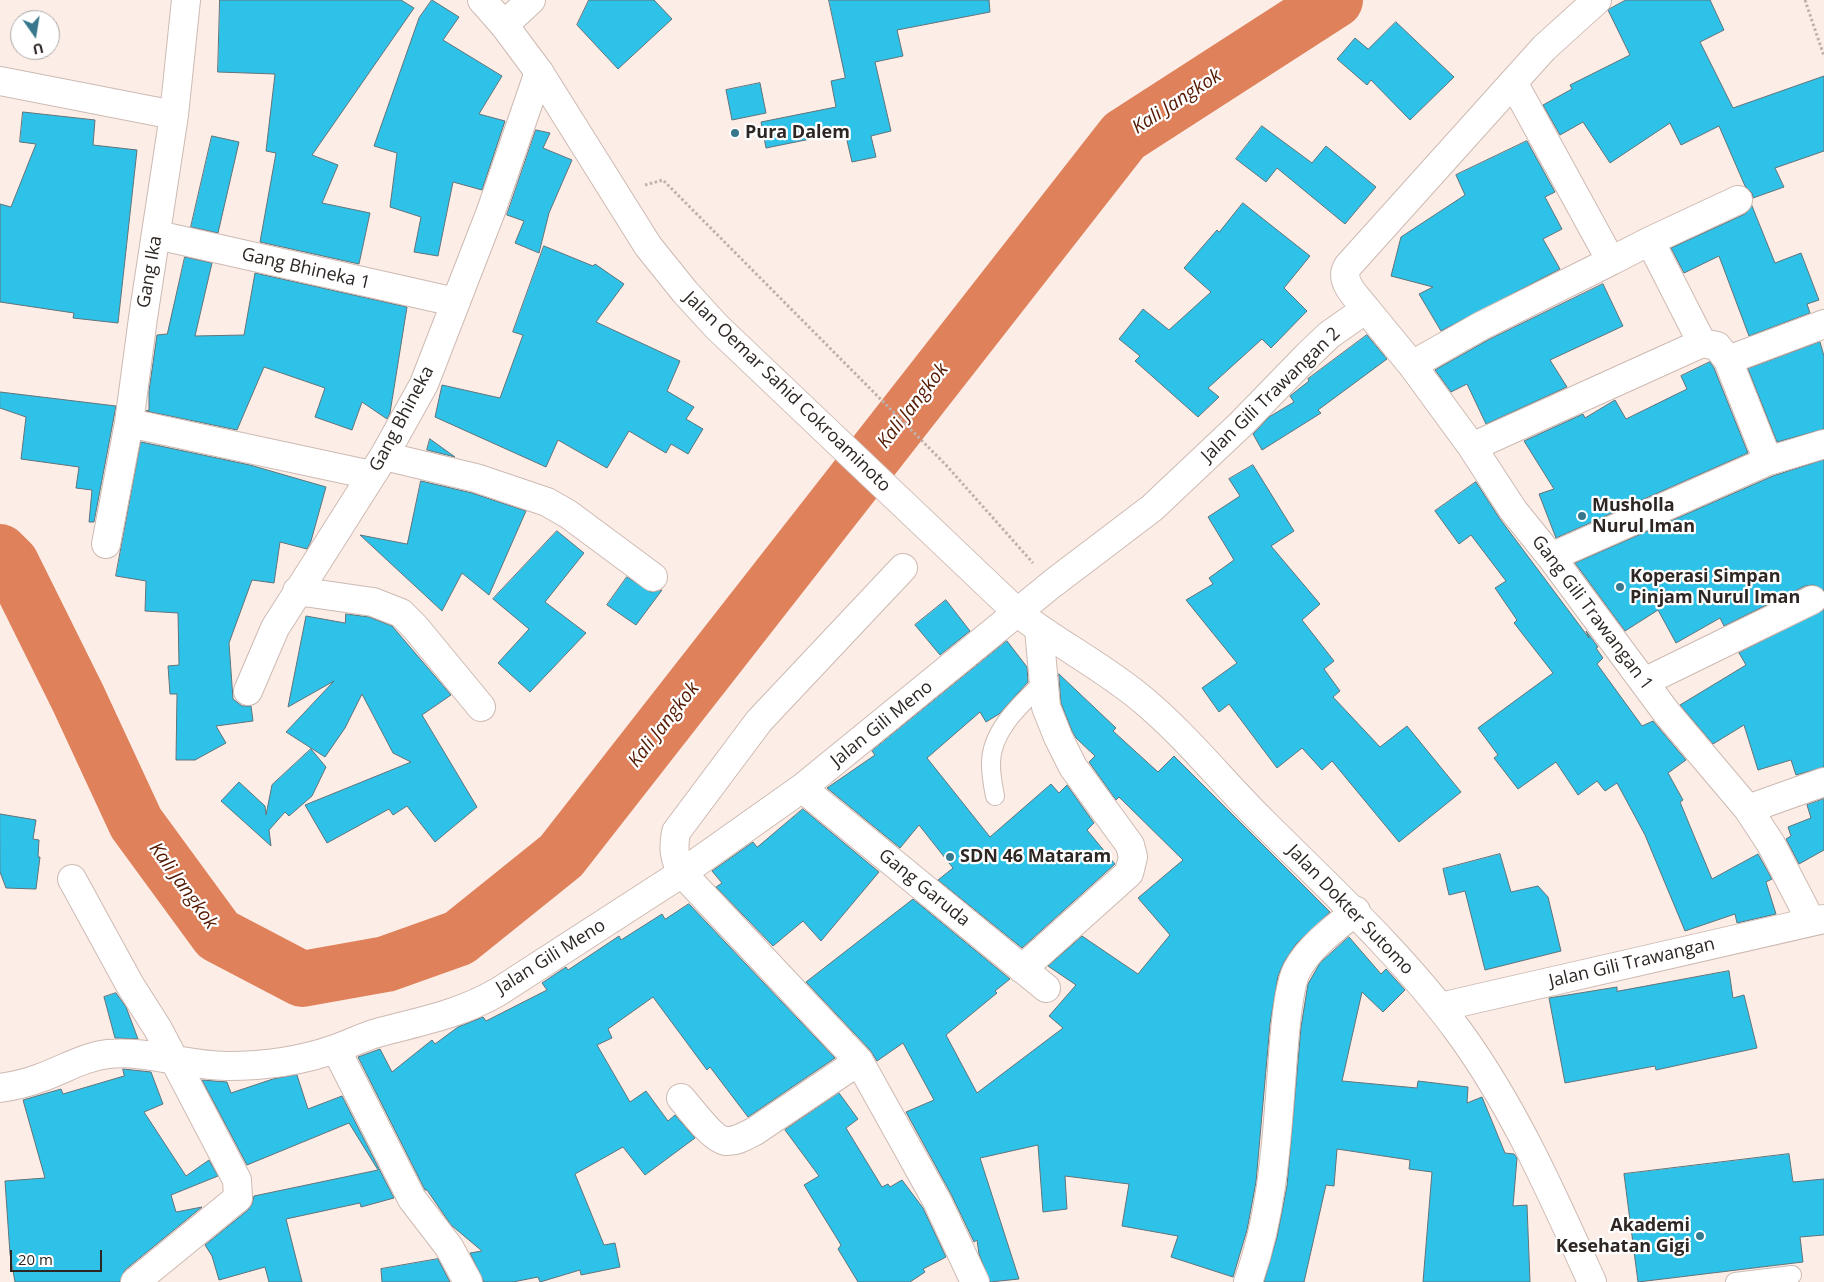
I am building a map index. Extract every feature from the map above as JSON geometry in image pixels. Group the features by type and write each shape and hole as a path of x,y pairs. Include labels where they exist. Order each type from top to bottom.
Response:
{"street":[{"name":"Gang Ika","path":"106,544 129,423 143,318 157,235 174,115 186,0"},
{"name":"Jalan Oemar Sahid Cokroaminoto","path":"482,0 504,25 539,72 592,153 614,194 648,246 685,292 717,327 1018,612"},
{"path":"504,25 531,0"},
{"path":"1366,308 1346,283 1344,276 1347,268 1514,84 1544,48 1597,0"},
{"name":"Gang Bhineka","path":"248,691 275,628 378,466 424,384 491,211 539,72"},
{"path":"0,81 174,115"},
{"path":"1514,84 1611,261"},
{"path":"1412,365 1481,326 1650,241 1738,200"},
{"name":"Gang Bhineka 1","path":"157,235 456,302"},
{"path":"1650,241 1702,343"},
{"name":"Gang Gili Trawangan 1","path":"1366,308 1412,365 1472,447 1513,510 1666,712 1748,809 1772,844 1817,920"},
{"name":"Jalan Gili Trawangan 2","path":"1018,612 1152,508 1240,425 1329,335 1366,308"},
{"path":"1728,360 1824,324"},
{"path":"1472,447 1702,343 1717,346 1728,360 1768,460"},
{"path":"129,423 378,466 476,478 547,502 613,547 653,578"},
{"path":"1551,558 1768,460 1824,444"},
{"path":"903,568 760,721 676,832 673,847 675,860 682,873 859,1061 937,1201 975,1282"},
{"path":"297,591 373,602 401,613 416,627 481,708"},
{"path":"1644,682 1812,600"},
{"name":"Jalan Gili Meno","path":"0,1088 40,1078 83,1060 104,1054 134,1053 158,1055 174,1061 227,1066 297,1059 336,1049 351,1041 429,1021 475,1005 567,949 682,873 802,788 1018,612"},
{"name":"Jalan Dokter Sutomo","path":"1018,612 1039,629 1112,676 1161,715 1248,807 1356,911 1405,964 1440,1007 1478,1060 1519,1127 1542,1170 1592,1282"},
{"path":"1022,969 1129,873 1133,857 1130,845 1073,766 1058,737 1046,707 1039,629"},
{"path":"1748,809 1824,782"},
{"name":"Gang Garuda","path":"802,788 1046,988"},
{"path":"72,879 130,985 158,1029 238,1180 238,1198 135,1282"},
{"path":"1248,1282 1257,1257 1271,1192 1284,1047 1297,971 1325,936 1356,911"},
{"name":"Jalan Gili Trawangan","path":"1440,1007 1817,920"},
{"path":"336,1049 412,1199 449,1247 468,1282"},
{"path":"681,1098 716,1137 726,1141 738,1140 755,1131 859,1061"}],"lane":[{"path":"995,796 990,763 998,735 1013,711 1044,682"},
{"path":"1735,1282 1792,1275"}],"path":[{"path":"1805,0 1824,56"},
{"path":"614,194 663,180 741,261 946,465 1052,584"}],"building":[{"path":"220,0 401,0 414,8 312,155 338,165 322,203 370,213 359,264 260,242 276,153 266,151 275,74 218,72"},
{"path":"432,0 459,17 443,40 502,76 479,114 505,121 482,190 453,182 438,256 414,252 421,217 390,207 397,153 374,146 419,18"},
{"path":"589,0 654,0 672,19 618,69 577,25"},
{"path":"829,0 989,0 990,12 897,30 903,56 875,62 891,131 871,136 876,157 852,162 845,132 766,148 761,122 836,107 831,81 845,78"},
{"path":"1626,0 1710,0 1724,30 1700,42 1733,108 1824,76 1824,151 1775,168 1784,187 1753,198 1752,193 1745,186 1719,126 1681,145 1670,123 1610,163 1583,122 1560,135 1543,105 1572,89 1570,85 1630,55 1608,10"},
{"path":"1396,22 1454,77 1410,120 1371,80 1367,85 1337,59 1355,38 1368,49"},
{"path":"760,83 766,113 732,120 726,90"},
{"path":"23,112 95,120 93,145 137,150 118,323 73,318 74,313 0,302 0,204 11,207 36,144 20,142"},
{"path":"1262,126 1312,163 1326,146 1376,187 1345,224 1277,168 1266,182 1236,159"},
{"path":"536,130 550,133 543,148 572,160 549,213 539,253 515,243 524,221 507,215"},
{"path":"212,136 239,142 218,233 191,227"},
{"path":"1527,141 1555,192 1545,197 1562,229 1543,239 1560,269 1441,331 1419,294 1433,287 1391,276 1401,237 1465,195 1456,175"},
{"path":"1243,203 1310,256 1284,288 1307,311 1271,348 1262,339 1208,388 1219,397 1198,417 1135,361 1140,356 1119,339 1143,309 1169,330 1211,292 1184,268 1217,230 1219,232"},
{"path":"1752,206 1775,263 1801,253 1819,300 1807,304 1810,313 1749,336 1719,256 1684,273 1671,248 1745,214"},
{"path":"544,246 593,266 595,264 624,284 596,322 680,361 667,391 694,407 686,419 703,429 688,454 671,444 666,453 629,431 607,468 558,440 546,467 435,417 442,385 500,398 523,335 513,332"},
{"path":"185,257 212,263 195,336 244,335 255,273 407,307 390,413 387,419 362,402 352,430 315,417 325,388 264,367 237,430 146,411 149,410 149,391 157,335 167,334"},
{"path":"1603,284 1623,326 1550,360 1567,387 1486,424 1467,384 1451,392 1435,370 1488,340"},
{"path":"1367,335 1387,359 1318,410 1321,413 1262,450 1253,434 1269,417 1294,402 1290,396 1309,381 1308,379"},
{"path":"1820,342 1824,356 1824,429 1777,442 1748,369"},
{"path":"1710,362 1748,453 1556,538 1539,494 1554,489 1524,441 1583,414 1585,418 1615,400 1626,419 1687,389 1681,376"},
{"path":"0,392 116,406 94,522 89,522 92,490 76,488 79,467 21,459 26,417 0,408"},
{"path":"430,439 455,457 427,450"},
{"path":"141,442 250,465 326,487 307,549 280,542 274,583 252,580 229,643 233,699 242,706 251,706 253,721 216,726 226,743 195,760 176,760 177,694 170,694 168,666 179,665 178,613 145,611 146,581 116,576"},
{"path":"1824,460 1824,591 1814,585 1805,586 1724,626 1720,618 1676,643 1658,610 1625,631 1575,563 1773,476"},
{"path":"1253,465 1294,531 1271,546 1320,604 1302,620 1334,661 1324,669 1340,691 1333,697 1380,747 1407,726 1461,792 1399,842 1332,761 1322,770 1302,748 1277,768 1229,704 1219,712 1202,688 1237,663 1186,600 1213,584 1209,578 1234,560 1208,517 1240,496 1229,479"},
{"path":"421,481 472,493 526,511 489,595 462,573 442,611 360,535 407,544"},
{"path":"1476,482 1500,519 1589,638 1586,631 1598,647 1596,648 1603,658 1597,664 1642,726 1653,721 1686,760 1668,773 1683,800 1680,802 1712,879 1758,854 1772,879 1766,882 1776,914 1737,923 1735,914 1685,931 1645,835 1617,783 1605,791 1597,781 1578,795 1556,762 1518,789 1494,758 1498,755 1478,728 1553,673 1514,623 1517,620 1495,588 1506,581 1471,535 1459,544 1435,511"},
{"path":"557,531 584,553 545,602 586,633 530,692 498,663 529,629 493,599"},
{"path":"627,577 651,592 662,590 636,625 607,605"},
{"path":"946,600 970,631 940,655 915,625"},
{"path":"1824,610 1824,767 1796,775 1791,760 1758,770 1744,725 1713,744 1680,705 1746,665 1739,653"},
{"path":"346,614 369,617 392,626 451,695 422,715 477,807 435,842 407,806 393,815 389,809 327,843 305,805 411,762 393,753 362,694 345,728 325,757 286,732 334,681 288,707 306,616 345,623"},
{"path":"1007,641 1027,667 1028,682 999,714 986,722 980,712 927,758 990,837 1051,784 1059,793 1067,785 1094,823 1087,830 1115,864 1022,948 938,880 953,868 919,825 900,848 827,788 875,755 872,751"},
{"path":"1059,674 1116,728 1113,731 1158,772 1174,756 1330,912 1296,944 1284,962 1278,976 1270,1024 1256,1182 1247,1230 1233,1277 1171,1257 1178,1236 1122,1226 1129,1184 1065,1176 1067,1209 1043,1212 1038,1145 980,1158 1019,1279 990,1282 979,1254 977,1240 974,1242 951,1194 906,1112 934,1100 903,1043 877,1061 870,1050 806,982 913,899 1010,979 995,991 997,993 946,1035 977,1093 1063,1028 1049,1016 1076,985 1048,966 1082,936 1138,974 1170,935 1138,898 1183,860 1119,797 1116,800 1089,762 1095,756 1076,738 1072,731 1061,703"},
{"path":"311,749 326,767 312,796 289,816 285,812 269,830 271,846 221,801 239,782 265,806 266,815 272,785"},
{"path":"1824,799 1824,850 1799,864 1786,839 1791,836 1788,827 1811,818 1807,805"},
{"path":"803,809 879,872 821,941 803,921 773,946 716,887 722,883 712,871 753,842 757,847"},
{"path":"0,814 36,820 33,839 39,840 38,857 40,857 36,889 6,888 0,872"},
{"path":"1500,854 1511,892 1538,886 1548,897 1561,951 1485,970 1465,891 1449,895 1443,869"},
{"path":"689,904 835,1058 748,1117 710,1067 707,1070 653,997 608,1029 612,1038 597,1045 630,1102 646,1091 668,1121 675,1115 695,1138 645,1175 623,1147 575,1174 604,1245 615,1243 620,1267 581,1275 580,1270 540,1282 538,1277 513,1282 484,1282 470,1253 482,1251 451,1225 427,1190 425,1190 358,1057 380,1049 392,1072 432,1040 435,1044 458,1027 483,1017 486,1021 547,990 542,983 566,967 568,970 619,936 621,940 662,914 665,919"},
{"path":"1349,937 1381,974 1386,969 1405,990 1383,1012 1362,992 1342,1081 1417,1088 1418,1081 1468,1087 1467,1103 1482,1097 1505,1153 1514,1154 1517,1158 1513,1206 1527,1205 1530,1282 1423,1282 1432,1172 1409,1169 1410,1160 1337,1149 1334,1186 1326,1185 1304,1282 1264,1282 1277,1237 1287,1186 1301,1027 1308,984 1320,963"},
{"path":"1729,971 1733,998 1744,995 1757,1048 1656,1070 1655,1066 1565,1083 1549,998 1617,987 1617,991"},
{"path":"116,993 126,1007 138,1039 115,1038 104,997"},
{"path":"123,1069 151,1072 163,1104 144,1112 186,1176 209,1160 218,1176 171,1195 176,1212 202,1207 125,1270 120,1282 15,1282 10,1254 5,1181 45,1178 23,1100 61,1089 63,1094 124,1076"},
{"path":"297,1075 308,1109 342,1096 394,1198 361,1207 360,1203 286,1219 302,1282 269,1282 265,1267 219,1280 212,1256 205,1245 248,1210 254,1196 378,1170 349,1123 247,1165 202,1080 227,1082 231,1093 273,1079"},
{"path":"839,1093 858,1119 846,1128 882,1187 888,1184 890,1187 902,1180 923,1208 946,1257 923,1269 925,1272 910,1282 858,1282 838,1249 841,1245 804,1185 819,1176 785,1130"},
{"path":"1789,1154 1793,1182 1824,1179 1824,1235 1800,1237 1803,1262 1638,1282 1624,1174"},
{"path":"438,1259 450,1282 382,1282 381,1269"}],"waterway":[{"name":"Kali Jangkok","path":"0,552 11,563 78,698 136,823 218,935 302,979 386,964 459,938 561,856 1124,136 1335,0"}],"place":[{"name":"Pura Dalem","path":"735,133"},
{"name":"Musholla Nurul Iman","path":"1582,516"},
{"name":"Koperasi Simpan Pinjam Nurul Iman","path":"1620,587"},
{"name":"SDN 46 Mataram","path":"950,857"},
{"name":"Akademi Kesehatan Gigi","path":"1700,1236"}]}
